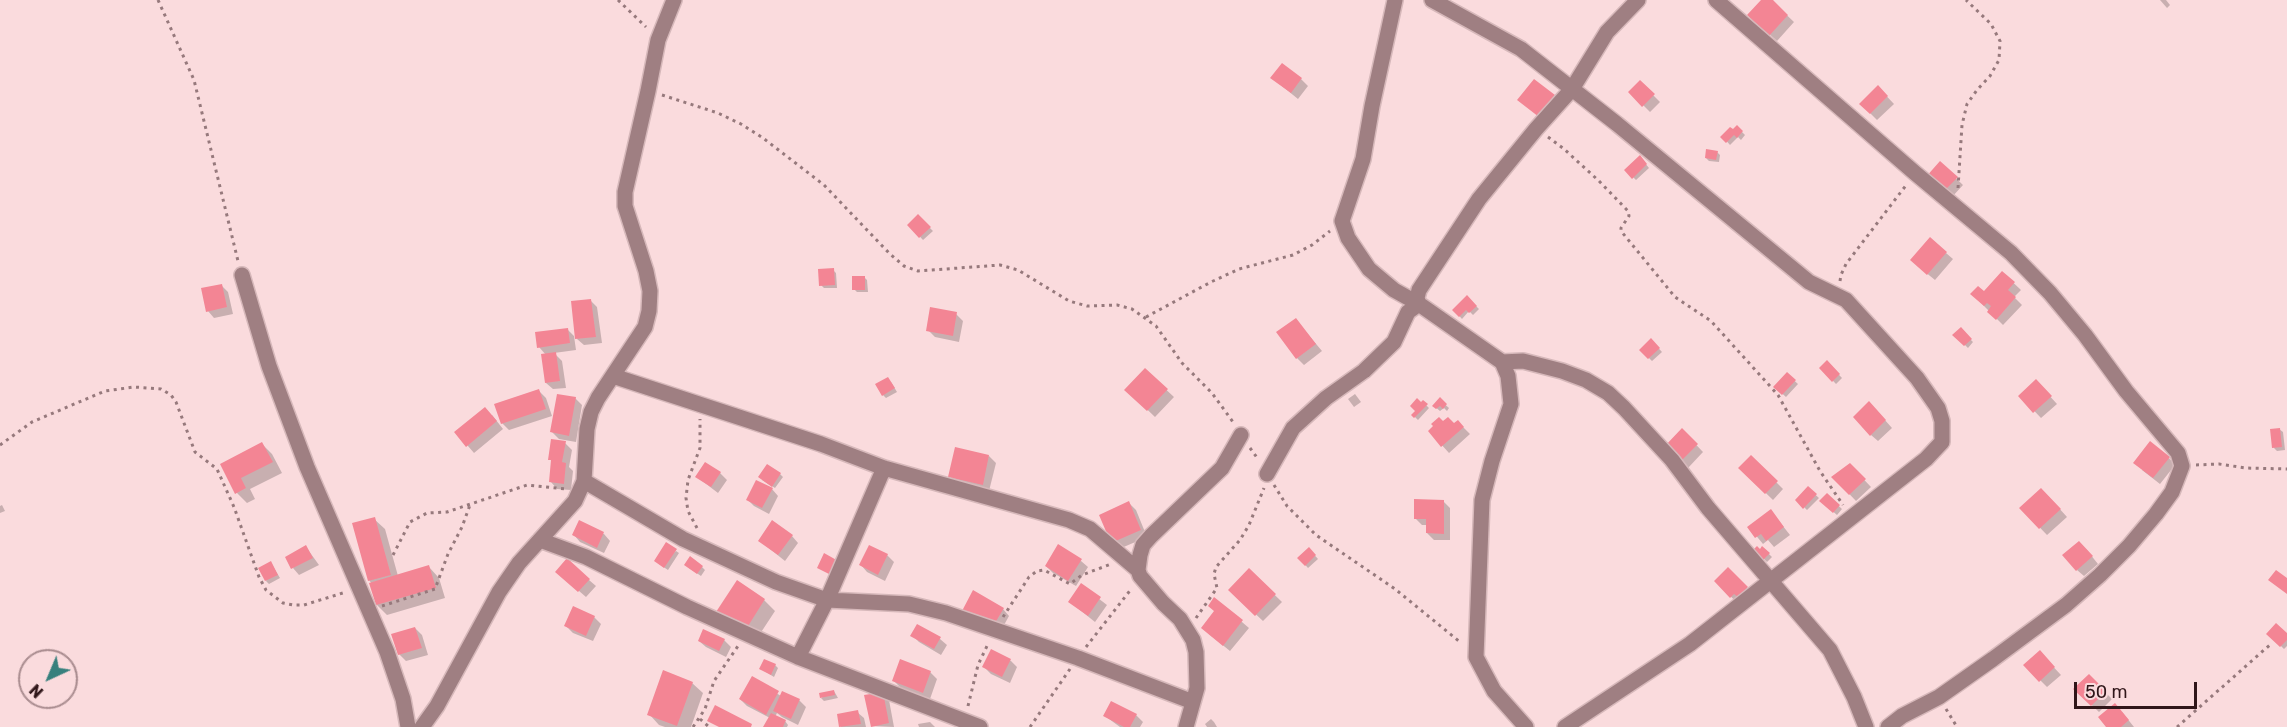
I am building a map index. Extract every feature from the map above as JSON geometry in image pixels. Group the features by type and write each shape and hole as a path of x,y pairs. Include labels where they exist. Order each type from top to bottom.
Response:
{"street":[{"path":"422,727 437,706 499,592 519,564 575,501 582,485 587,429 591,412 645,327 650,311 650,291 646,271 624,206 627,178 648,91 657,40 674,0"},
{"path":"1395,0 1363,159 1342,221 1348,238 1369,269 1394,290 1419,304 1502,363 1508,376 1511,404 1482,500 1476,657 1494,691 1526,727"},
{"path":"1432,0 1521,49 1809,282 1846,300 1917,378 1938,408 1943,432 1942,442 1931,454 1690,644 1565,727"},
{"path":"1419,304 1417,298 1419,291 1468,215 1536,129 1572,89 1607,32 1638,0"},
{"path":"1716,0 2011,253 2050,293 2085,335 2126,391 2178,453 2182,466 2172,492 2156,514 2100,575 2042,624 1939,697 1902,716 1888,727"},
{"path":"242,275 277,389 307,467 387,652 403,699 408,727"},
{"path":"1267,474 1293,428 1326,398 1364,370 1394,342 1408,312 1419,304"},
{"path":"1502,363 1522,361 1541,364 1586,380 1608,393 1624,408 1672,460 1708,508 1830,651 1854,697 1866,727"},
{"path":"613,376 698,406 821,444 884,468 1069,520 1090,529 1124,557 1188,631 1196,652 1198,668 1194,702 1186,727"},
{"path":"1139,573 1143,545 1222,468 1241,435"},
{"path":"798,657 827,600 884,468"},
{"path":"582,485 710,554 776,582 827,600 909,604 946,614 1078,658 1194,702"},
{"path":"540,540 586,556 747,636 964,725 980,727"}],"path":[{"path":"158,0 194,80 242,275"},
{"path":"618,0 657,40"},
{"path":"1957,208 1962,125 1967,104 1990,76 1999,60 2000,41 1990,24 1966,0"},
{"path":"648,91 718,113 763,138 824,185 904,266 918,271 1000,265 1018,270 1069,301 1087,306 1118,305 1132,309 1146,317 1165,336 1182,363 1212,393 1287,506 1316,535 1404,596 1476,657"},
{"path":"1536,129 1564,149 1628,211 1629,216 1621,228 1624,237 1675,297 1711,321 1778,394 1820,471 1851,516"},
{"path":"1846,300 1840,284 1846,264 1915,173"},
{"path":"1146,317 1239,269 1293,255 1312,245 1342,221"},
{"path":"0,445 32,423 105,391 134,387 162,389 171,394 176,402 195,452 217,469 234,507 259,577 273,598 283,603 304,605 359,588"},
{"path":"698,406 700,448 688,480 686,498 688,511 698,530"},
{"path":"2182,466 2219,464 2246,468 2287,469"},
{"path":"1188,631 1217,588 1214,574 1216,567 1240,540 1249,525 1260,501 1267,474"},
{"path":"393,555 410,522 416,517 427,513 447,512 527,485 582,485"},
{"path":"369,610 427,594 435,589 470,505"},
{"path":"964,725 978,665 994,630 1029,577 1037,571 1044,570 1070,584 1082,575 1106,567 1124,557"},
{"path":"1030,727 1139,573"},
{"path":"693,727 700,719 720,669 747,636"},
{"path":"2177,727 2272,643"},
{"path":"1939,697 1957,727"},
{"path":"700,719 709,727"}],"building":[{"path":"1761,0 1773,0 1788,15 1769,36 1747,15"},
{"path":"1282,63 1302,78 1291,93 1270,78"},
{"path":"1534,79 1555,95 1539,117 1517,100"},
{"path":"1640,80 1655,94 1642,107 1628,92"},
{"path":"1878,85 1888,96 1870,114 1859,104"},
{"path":"1737,125 1743,131 1737,138 1734,135 1726,143 1720,137 1730,127 1733,129"},
{"path":"1706,149 1718,151 1716,160 1705,158"},
{"path":"1640,155 1647,164 1632,179 1624,170"},
{"path":"1940,161 1958,177 1944,191 1925,178"},
{"path":"918,214 931,227 919,238 907,225"},
{"path":"1930,237 1947,252 1927,275 1910,260"},
{"path":"834,268 835,285 819,286 818,269"},
{"path":"2002,271 2015,282 2008,290 2016,297 1996,320 1987,312 1991,306 1987,303 1984,306 1970,294 1978,286 1984,291"},
{"path":"852,276 865,276 865,290 852,290"},
{"path":"222,284 227,307 206,312 201,288"},
{"path":"1467,295 1477,306 1469,313 1466,310 1459,317 1452,310"},
{"path":"591,299 596,337 575,339 571,301"},
{"path":"930,307 957,312 953,336 926,331"},
{"path":"1296,318 1316,344 1296,359 1276,332"},
{"path":"1961,327 1972,339 1964,346 1952,335"},
{"path":"568,328 570,343 537,348 535,332"},
{"path":"1651,338 1660,348 1648,359 1639,350"},
{"path":"556,352 560,381 545,383 541,354"},
{"path":"1827,360 1840,374 1832,382 1819,368"},
{"path":"1145,368 1168,389 1147,411 1124,390"},
{"path":"1787,372 1796,380 1782,395 1773,387"},
{"path":"888,377 895,388 882,396 875,384"},
{"path":"2036,379 2052,396 2033,413 2018,396"},
{"path":"539,389 546,409 501,424 494,404"},
{"path":"557,394 576,397 569,436 550,432"},
{"path":"1440,397 1447,404 1443,409 1440,406 1436,409 1432,406"},
{"path":"1417,398 1428,404 1414,418 1411,415 1415,411 1410,406"},
{"path":"1869,401 1886,420 1870,436 1853,417"},
{"path":"485,407 497,421 466,447 454,432"},
{"path":"1439,417 1443,421 1448,417 1454,423 1458,420 1464,427 1441,447 1428,431 1433,426 1431,424"},
{"path":"1682,428 1698,444 1680,462 1664,447"},
{"path":"2280,428 2282,447 2272,448 2270,429"},
{"path":"551,439 566,441 562,462 566,463 564,484 549,482 551,460 548,460"},
{"path":"2150,441 2170,457 2153,478 2133,463"},
{"path":"262,442 273,462 241,478 246,488 235,494 220,464"},
{"path":"955,447 989,455 983,485 948,477"},
{"path":"1751,455 1778,481 1765,494 1738,468"},
{"path":"705,462 721,472 711,487 695,477"},
{"path":"1850,463 1866,479 1849,495 1831,477"},
{"path":"767,464 781,473 772,487 758,477"},
{"path":"756,480 773,488 762,508 746,500"},
{"path":"1808,486 1817,494 1803,509 1795,500"},
{"path":"2041,488 2061,509 2039,529 2019,508"},
{"path":"1827,493 1840,505 1833,513 1819,501"},
{"path":"1414,499 1444,500 1444,534 1426,533 1426,519 1414,519"},
{"path":"1129,501 1141,530 1111,543 1099,515"},
{"path":"1771,509 1784,527 1766,541 1761,534 1755,538 1747,527"},
{"path":"375,517 391,575 368,581 352,523"},
{"path":"579,520 604,532 597,548 572,535"},
{"path":"772,520 793,535 778,555 758,541"},
{"path":"2079,541 2093,556 2076,571 2062,555"},
{"path":"666,542 677,549 664,568 654,561"},
{"path":"1058,544 1082,559 1068,581 1045,566"},
{"path":"306,545 313,558 291,569 285,557"},
{"path":"869,545 888,554 878,575 859,565"},
{"path":"1757,546 1760,549 1762,546 1770,553 1763,560 1759,556 1749,554"},
{"path":"1309,547 1316,555 1305,566 1297,558"},
{"path":"824,553 840,562 833,576 817,568"},
{"path":"690,556 703,566 697,574 684,565"},
{"path":"567,558 590,579 578,592 555,572"},
{"path":"271,561 278,575 265,581 258,568"},
{"path":"429,565 436,588 376,605 369,583"},
{"path":"1728,567 1748,587 1738,597 1734,594 1730,598 1714,581"},
{"path":"1249,568 1276,594 1255,616 1228,590"},
{"path":"2276,570 2287,578 2287,594 2268,580"},
{"path":"737,580 765,599 745,631 716,612"},
{"path":"1081,583 1101,597 1088,616 1068,602"},
{"path":"973,590 1004,608 992,628 962,611"},
{"path":"1214,597 1243,620 1223,646 1201,628 1214,611 1208,606"},
{"path":"573,606 595,616 586,636 564,626"},
{"path":"2276,623 2287,633 2287,640 2280,647 2266,634"},
{"path":"917,624 941,637 934,649 910,636"},
{"path":"415,627 422,648 398,655 391,634"},
{"path":"703,629 725,639 719,651 698,641"},
{"path":"991,649 1011,659 1002,677 982,667"},
{"path":"2040,650 2055,667 2039,682 2023,665"},
{"path":"764,659 776,664 771,675 759,669"},
{"path":"900,659 931,671 923,693 892,681"},
{"path":"663,670 693,682 677,726 647,715"},
{"path":"2089,674 2106,691 2091,706 2073,689"},
{"path":"752,676 779,691 766,715 739,699"},
{"path":"834,690 835,695 820,698 819,693"},
{"path":"782,691 800,699 791,719 773,711"},
{"path":"883,692 889,723 871,727 864,695"},
{"path":"1111,701 1137,714 1130,727 1124,727 1103,716"},
{"path":"2115,703 2129,720 2121,727 2106,727 2098,717"},
{"path":"715,705 752,724 751,727 719,727 707,721"},
{"path":"858,710 861,724 839,727 837,714"},
{"path":"771,713 786,720 783,727 763,727"}]}
